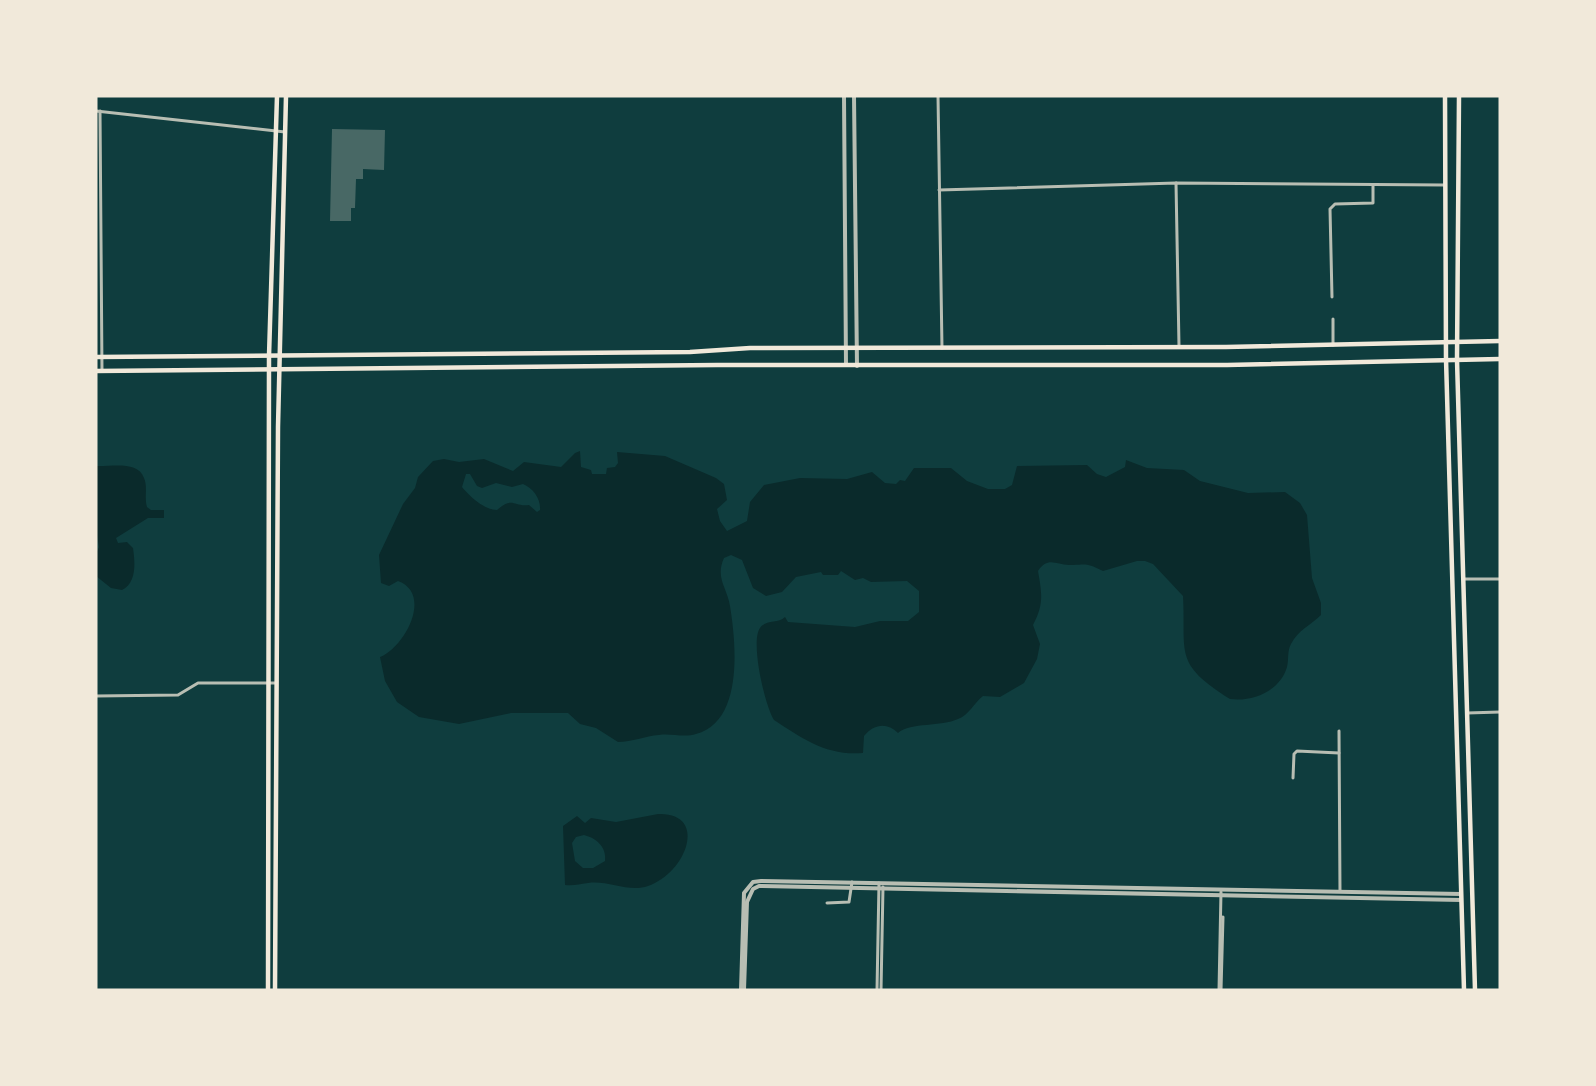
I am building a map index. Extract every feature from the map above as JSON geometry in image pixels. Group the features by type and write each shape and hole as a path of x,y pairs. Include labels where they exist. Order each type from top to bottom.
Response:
{"main road":[{"path":"268,990 269,356 277,96"},
{"path":"275,990 279,357 286,96"},
{"path":"1445,96 1446,359 1464,990"},
{"path":"1459,96 1457,360 1474,990"},
{"path":"99,357 279,357 857,348 1179,347 1500,341"},
{"path":"99,371 1215,365 1500,359"}],"street":[{"path":"844,96 846,366"},
{"path":"854,96 857,366"},
{"path":"938,96 942,348"},
{"path":"99,371 98,111 285,132"},
{"path":"939,190 1176,183 1446,185"},
{"path":"1176,183 1179,347"},
{"path":"1332,297 1330,209 1335,204 1373,203 1373,186"},
{"path":"1333,320 1333,345"},
{"path":"1463,579 1500,579"},
{"path":"96,696 178,695 198,683 276,683"},
{"path":"1467,713 1500,712"},
{"path":"1339,731 1340,899"},
{"path":"1293,778 1294,758 1297,751 1339,753"},
{"path":"742,990 742,903 747,887 761,881 852,885"},
{"path":"827,903 849,902 852,885"},
{"path":"742,990 749,894 759,886 881,885 1340,899 1461,897"},
{"path":"879,990 881,885"},
{"path":"1222,894 1340,893 1461,897"},
{"path":"1220,990 1222,894"}],"water":[{"path":"580,451 581,467 591,470 592,474 606,474 607,468 615,467 618,463 617,452 665,456 716,478 724,484 727,500 717,509 720,521 727,531 747,521 750,502 764,485 800,478 847,479 872,472 885,483 896,484 900,480 905,481 914,468 951,468 967,481 988,489 1005,489 1012,485 1017,466 1087,465 1097,474 1106,477 1125,467 1126,460 1147,468 1184,470 1200,481 1248,493 1285,492 1300,503 1307,515 1312,578 1321,603 1321,615 1294,639 1289,649 1287,667 1278,683 1256,697 1230,699 1199,676 1191,666 1184,645 1183,596 1153,564 1137,561 1103,571 1093,566 1052,562 1045,564 1038,571 1041,599 1033,625 1040,644 1037,659 1024,683 1000,697 983,696 958,719 910,727 898,733 889,727 876,727 864,736 863,753 838,752 816,745 774,720 763,688 758,660 757,635 760,628 765,623 785,617 788,622 855,627 880,621 908,621 919,612 919,591 907,581 871,582 863,578 855,580 841,571 838,575 823,575 821,572 796,577 782,592 766,596 753,588 742,560 731,555 724,558 721,577 729,599 732,622 735,659 733,679 729,698 722,714 711,726 696,734 664,735 618,742 596,728 580,724 568,713 511,713 459,724 419,717 397,702 385,681 380,657 398,643 406,632 412,620 414,608 413,597 408,588 398,581 389,586 381,583 379,555 403,504 415,488 418,477 433,461 444,459 459,462 484,459 513,471 524,462 561,467","holes":["466,474 470,474 477,486 482,488 496,483 512,487 523,484 527,486 538,498 540,510 537,512 529,505 513,503 506,504 497,510 483,505 473,499 462,487"]},
{"path":"96,466 123,466 141,472 145,481 147,507 151,510 164,510 164,518 148,518 116,538 118,543 127,542 133,548 134,554 133,577 127,587 122,590 111,588 96,576 96,554 99,547 96,529"},
{"path":"658,814 674,816 683,822 687,832 687,844 682,857 662,879 641,888 603,883 565,885 563,826 577,816 585,823 591,818 616,822","holes":["588,836 602,847 605,856 605,861 593,868 583,868 575,861 572,843 576,837"]}],"building":[{"path":"332,129 385,130 384,170 363,169 363,179 356,179 355,208 351,208 351,221 330,221"}]}
